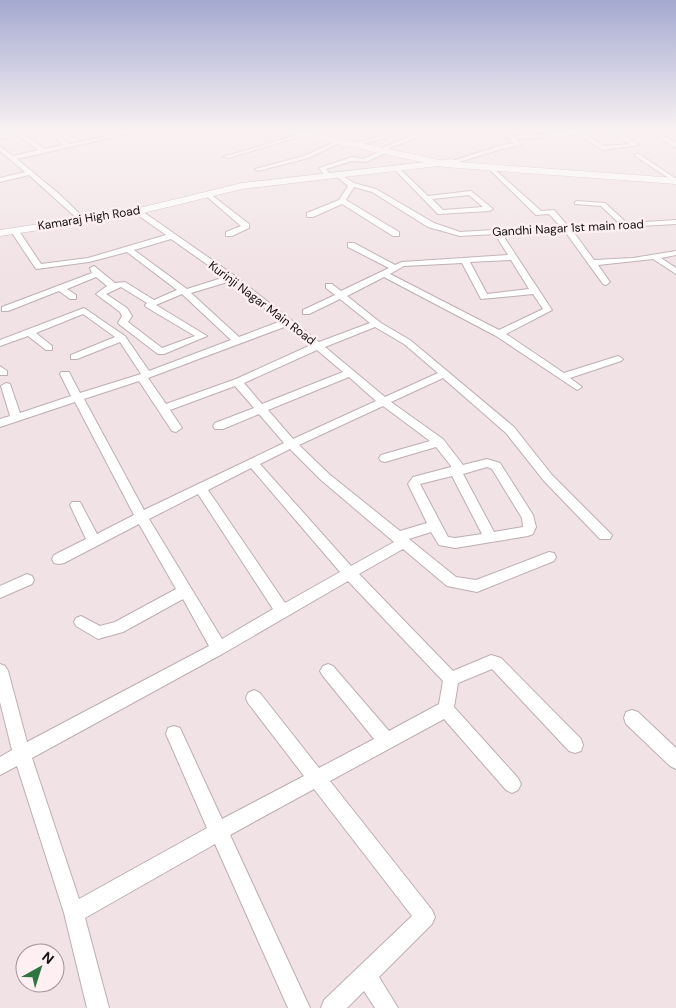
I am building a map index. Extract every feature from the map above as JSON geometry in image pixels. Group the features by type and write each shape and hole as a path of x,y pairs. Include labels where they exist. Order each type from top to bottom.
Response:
{"main road":[{"path":"639,177 675,179"},
{"path":"644,177 675,179"}],"street":[{"path":"0,180 13,177"},
{"path":"35,177 56,194 82,220"},
{"name":"Kamaraj High Road","path":"0,233 136,211 242,186 324,177"},
{"path":"310,215 342,202 352,185 336,177"},
{"path":"406,177 426,198 439,211 444,213 489,209 471,193 426,198"},
{"path":"501,177 539,213 551,212 567,228 606,282"},
{"name":"Gandhi Nagar 1st main road","path":"352,185 374,190 431,225 460,234 676,222"},
{"path":"208,194 246,226 229,234"},
{"path":"596,195 625,225"},
{"path":"342,202 396,234"},
{"path":"577,203 603,204"},
{"name":"Kurinji Nagar Main Road","path":"136,211 232,278 318,346 382,401 439,442 455,462 457,474 490,537"},
{"path":"14,230 39,267 89,260 172,236"},
{"path":"497,232 548,310 499,334"},
{"path":"351,245 395,268"},
{"path":"128,249 184,291 238,341"},
{"path":"592,263 633,260 676,253"},
{"path":"306,312 402,264 513,257"},
{"path":"655,257 676,272"},
{"path":"89,260 97,274 114,286"},
{"path":"465,260 484,297 535,291"},
{"path":"5,309 97,274"},
{"path":"384,274 499,334 577,387"},
{"path":"152,302 149,304 202,336 163,353 158,352 123,323 126,316 124,310 100,294 122,284 152,302 232,278"},
{"path":"329,286 376,324 407,342 510,430 548,478 605,535"},
{"path":"60,288 73,297"},
{"path":"0,343 28,330 84,311 122,338 176,428"},
{"path":"0,423 145,376 288,322"},
{"path":"164,409 237,382 318,346 376,324"},
{"path":"28,330 48,348"},
{"path":"74,357 122,338"},
{"path":"563,377 618,359"},
{"path":"219,426 350,373"},
{"path":"65,374 142,516 219,648"},
{"path":"59,559 200,488 382,401 445,374"},
{"path":"237,382 292,444 325,477 452,582 477,586 549,557"},
{"path":"6,386 16,418"},
{"path":"385,458 439,442"},
{"path":"253,463 349,572 451,679"},
{"path":"487,464 496,466 530,522 528,531 450,543 440,536 435,526 414,484 417,480 457,469 487,464"},
{"path":"200,488 282,611"},
{"path":"76,505 94,542"},
{"path":"0,766 219,648 400,540 435,526"},
{"path":"0,592 27,580"},
{"path":"81,622 98,633 118,628 185,591"},
{"path":"451,679 491,662 496,662 576,745"},
{"path":"0,671 22,755 74,913 98,1008"},
{"path":"328,671 387,741"},
{"path":"446,709 451,679"},
{"path":"254,698 424,917 332,1008"},
{"path":"74,913 218,831 446,709"},
{"path":"446,709 512,784"},
{"path":"632,718 676,760"},
{"path":"174,734 299,1008"},
{"path":"366,975 387,1008"}]}
